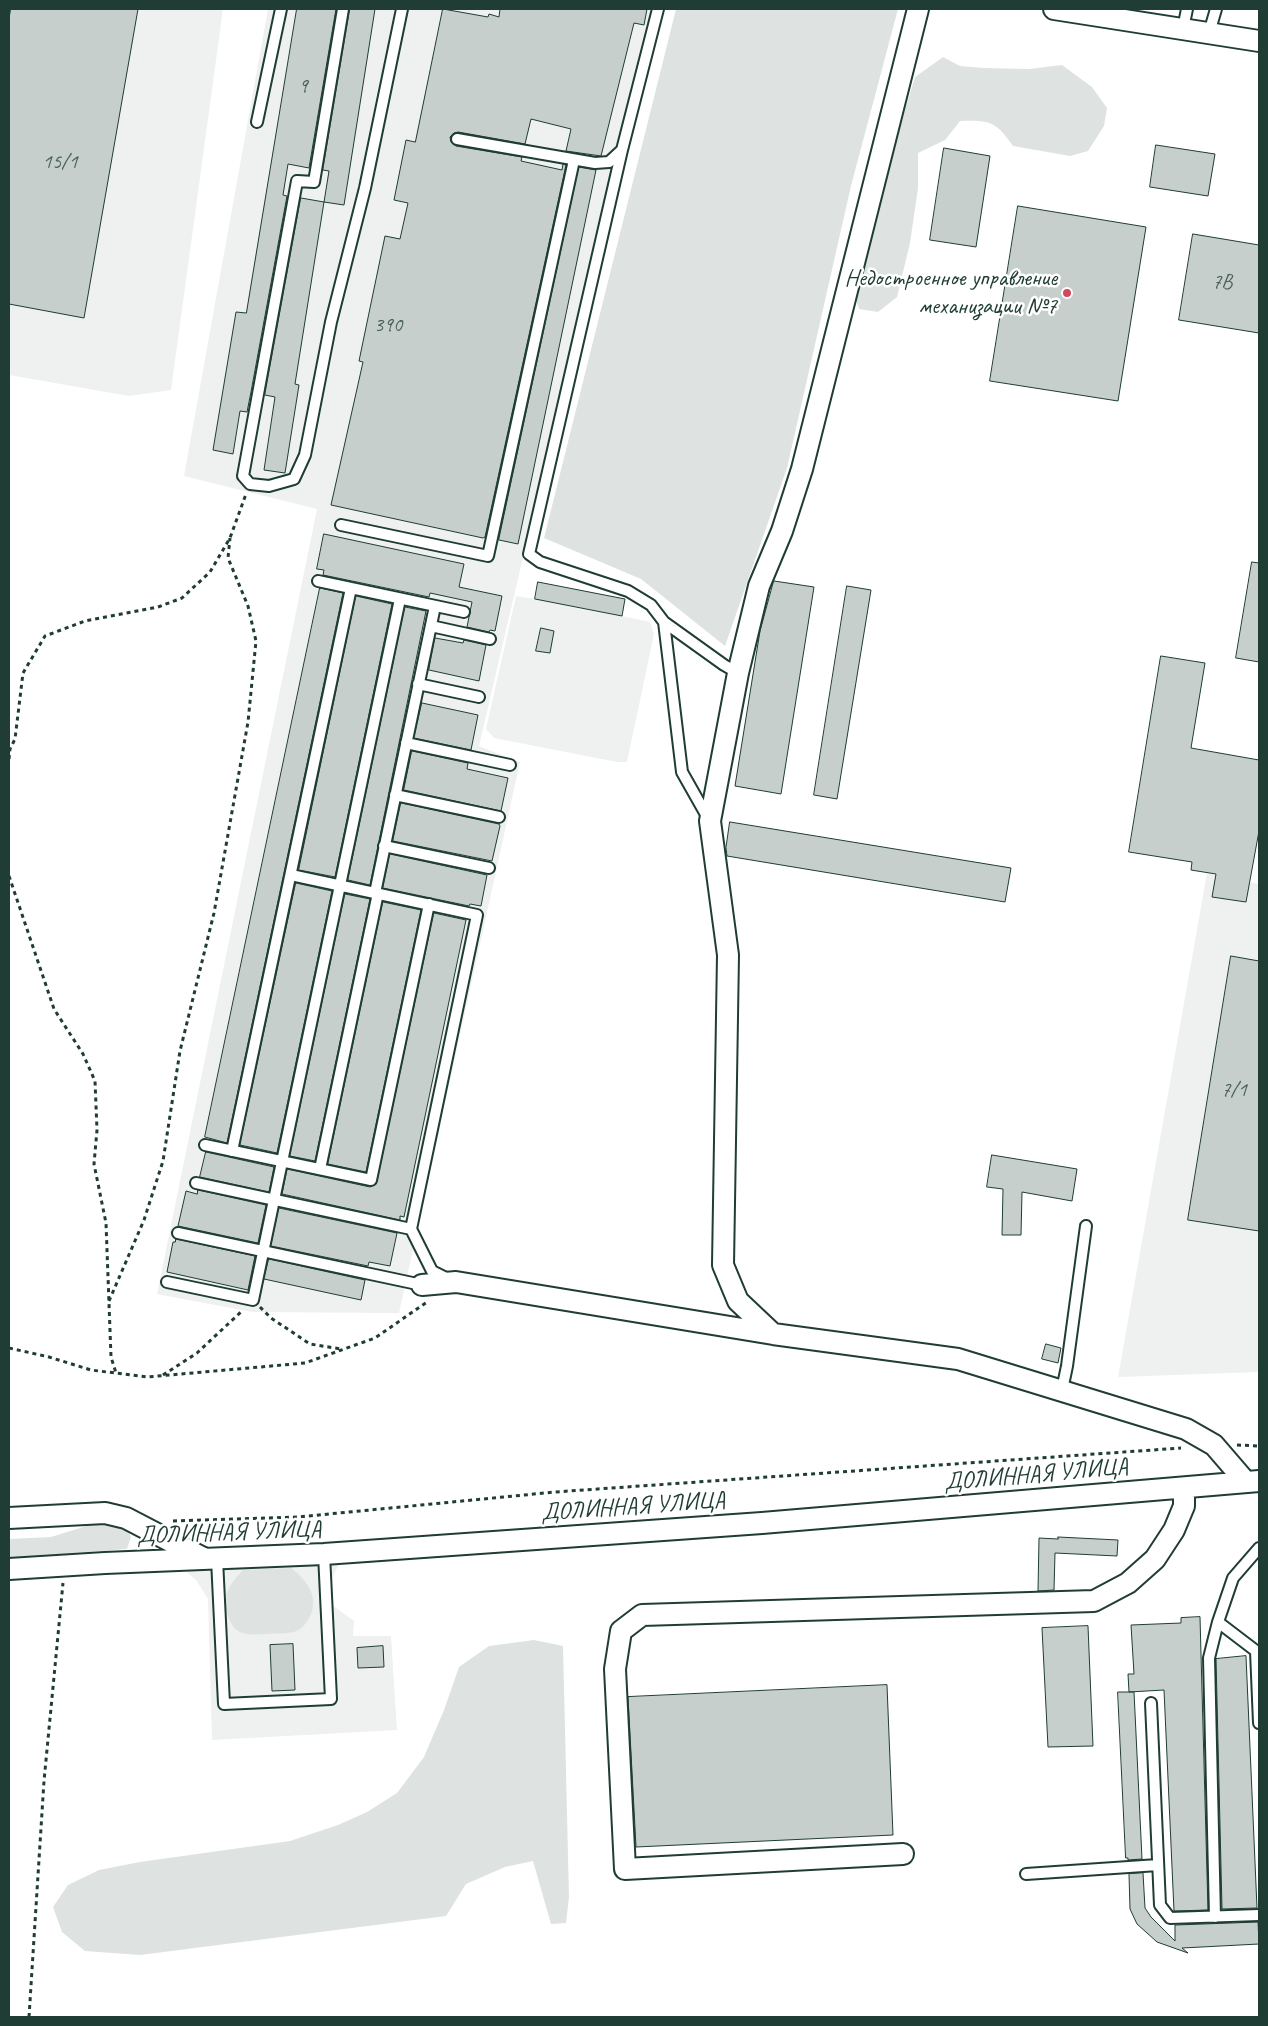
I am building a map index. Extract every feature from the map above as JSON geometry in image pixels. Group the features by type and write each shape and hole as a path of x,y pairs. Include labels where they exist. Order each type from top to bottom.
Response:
{"street":[{"path":"773,1334 738,1301 723,1265 728,955 710,821 738,673 759,586 782,530 802,469 918,9"},
{"path":"1054,9 1259,41"},
{"path":"422,1285 456,1282 773,1334 958,1358 1186,1429 1214,1445 1252,1481"},
{"name":"ДОЛИННАЯ УЛИЦА","path":"9,1569 324,1554 762,1523 1252,1481"},
{"path":"903,1854 625,1869 615,1669 621,1631 642,1615 1094,1601 1128,1583 1155,1559 1174,1530 1184,1506 1184,1488"},
{"path":"9,1518 105,1513 126,1518 212,1559"}],"lane":[{"path":"257,122 280,9"},
{"path":"343,9 314,182 297,181 243,476 250,484 269,486 294,478 306,455 331,322 365,188 402,9"},
{"path":"658,9 622,150 529,554 540,562 628,591 651,605 664,622 738,673"},
{"path":"1183,29 1187,9"},
{"path":"1209,33 1216,9"},
{"path":"457,139 595,163 609,162 622,150"},
{"path":"341,525 488,556 574,160"},
{"path":"318,581 464,612"},
{"path":"232,1151 351,588"},
{"path":"167,1282 253,1300 400,598"},
{"path":"320,1170 384,846 435,606"},
{"path":"664,622 682,772 710,821"},
{"path":"431,626 490,639"},
{"path":"418,684 480,697"},
{"path":"406,743 510,765"},
{"path":"395,795 499,818"},
{"path":"384,846 489,868"},
{"path":"291,875 477,914 411,1229 432,1271 456,1282"},
{"path":"206,1145 371,1180 429,904"},
{"path":"196,1183 411,1229"},
{"path":"1062,1390 1086,1226"},
{"path":"178,1233 422,1285"},
{"path":"1215,1916 1209,1658 1218,1622 1233,1578 1259,1548"},
{"path":"212,1559 224,1704 292,1701 331,1699 324,1554"},
{"path":"1218,1622 1256,1651 1259,1723"},
{"path":"1151,1703 1160,1904 1170,1918 1259,1915"},
{"path":"1026,1874 1158,1865"}],"path":[{"path":"9,759 10,749 15,740 23,673 44,636 84,621 158,607 182,598 210,572 230,538 250,484"},
{"path":"109,1301 144,1220 163,1161 180,1051 214,913 248,722 256,641 248,606 228,558 230,538"},
{"path":"9,876 54,1009 83,1054 95,1081 97,1130 94,1164 106,1223 111,1357 116,1373"},
{"path":"9,1348 49,1357 91,1370 147,1376 305,1363 375,1338 456,1282"},
{"path":"162,1375 197,1353 253,1300 270,1318 310,1344 342,1349 364,1342"},
{"path":"1214,1445 1259,1446"},
{"path":"164,1522 298,1517 555,1492 934,1467 1186,1447"},
{"path":"29,2017 44,1782 65,1565"}],"shaded area":[{"path":"9,9 223,9 171,390 129,396 9,375"},
{"path":"268,9 651,9 479,746 520,762 399,1313 252,1312 157,1294 317,509 184,476"},
{"path":"676,9 898,9 851,186 787,468 725,646 641,579 544,538"},
{"path":"943,57 960,66 983,68 1029,69 1062,65 1092,87 1107,108 1104,126 1088,151 1070,156 1013,146 1002,131 991,124 978,121 960,121 945,140 918,153 918,188 910,243 897,297 878,312 859,309 854,293 891,156 915,77"},
{"path":"538,582 625,599 622,616 650,622 654,634 627,762 617,762 494,738 486,729 516,596 535,599"},
{"path":"1207,873 1259,884 1259,1372 1118,1377"},
{"path":"96,1523 117,1523 125,1527 131,1537 127,1549 9,1558 9,1539 51,1537"},
{"path":"339,1564 331,1580 332,1605 354,1621 353,1636 391,1636 397,1730 212,1740 208,1599 196,1580 184,1570"},
{"path":"291,1568 303,1579 313,1598 312,1612 305,1624 294,1632 287,1633 250,1634 237,1630 229,1619 225,1598 229,1588 239,1574 243,1570"},
{"path":"534,1640 563,1646 569,1897 566,1923 551,1924 533,1861 505,1867 466,1884 446,1916 140,1955 85,1951 62,1932 53,1907 68,1885 99,1870 140,1862 290,1841 338,1825 367,1812 397,1793 424,1757 444,1710 459,1667 489,1646"}],"building":[{"path":"11,9 138,9 84,318 9,304 9,19"},
{"path":"297,9 336,9 309,168 288,164 283,195 287,196 251,392 247,412 240,411 233,454 213,450 236,312 246,313"},
{"path":"350,9 375,9 344,205 324,202 329,171 323,170"},
{"path":"443,9 488,17 489,14 499,17 500,9 647,9 644,25 634,23 601,156 566,151 571,129 531,119 525,144 458,132 450,137 451,142 456,146 522,157 521,161 562,170 563,164 566,165 485,537 483,538 331,505 363,362 359,361 385,236 400,239 408,203 394,200 406,140 415,142"},
{"path":"1156,145 1215,154 1208,196 1150,187"},
{"path":"944,148 990,156 976,247 930,240"},
{"path":"579,167 596,170 518,544 499,540"},
{"path":"301,198 324,202 295,384 299,385 285,473 264,470 275,397 265,395"},
{"path":"1018,206 1146,227 1118,401 990,381"},
{"path":"1193,234 1259,245 1259,333 1179,320"},
{"path":"324,534 464,564 459,587 502,596 495,631 490,630 489,632 467,627 472,602 430,593 429,597 323,575 324,570 317,569"},
{"path":"1252,562 1259,563 1259,662 1236,658"},
{"path":"774,581 814,587 781,794 735,786 760,631"},
{"path":"538,582 625,599 622,616 535,599"},
{"path":"847,586 871,590 837,799 814,795"},
{"path":"320,588 343,593 227,1143 205,1137"},
{"path":"356,596 392,604 335,877 299,870"},
{"path":"405,607 426,611 370,885 348,880"},
{"path":"541,628 554,631 550,653 536,651"},
{"path":"435,638 463,643 464,640 486,645 479,681 429,670"},
{"path":"1161,656 1205,663 1191,748 1259,760 1259,831 1246,902 1212,897 1216,874 1191,870 1192,862 1129,852"},
{"path":"422,703 478,715 471,750 414,738"},
{"path":"412,751 468,763 467,769 508,778 501,811 404,790"},
{"path":"401,803 499,824 492,861 393,841"},
{"path":"730,822 1011,868 1005,902 727,856 726,848"},
{"path":"390,854 487,875 481,906 470,904 469,906 383,888"},
{"path":"296,883 332,891 277,1153 240,1145"},
{"path":"345,894 370,899 315,1161 290,1156"},
{"path":"383,902 421,910 366,1172 328,1164"},
{"path":"434,913 466,920 404,1217 400,1216 400,1220 282,1194 287,1169 370,1187 376,1184"},
{"path":"1231,956 1259,961 1259,1231 1188,1220"},
{"path":"206,1152 274,1167 269,1192 200,1177"},
{"path":"992,1155 1077,1169 1072,1201 1022,1192 1021,1235 1002,1235 1003,1189 987,1187"},
{"path":"198,1190 266,1205 258,1243 178,1226 186,1191 197,1194"},
{"path":"279,1208 397,1233 390,1266 369,1262 368,1266 271,1246"},
{"path":"176,1239 255,1256 248,1290 167,1272 173,1242"},
{"path":"269,1259 365,1280 361,1300 264,1279"},
{"path":"1046,1344 1061,1348 1058,1363 1042,1359"},
{"path":"1058,1537 1118,1540 1117,1556 1055,1553 1054,1590 1038,1591 1039,1538 1058,1539"},
{"path":"1200,1617 1208,1910 1174,1911 1164,1690 1129,1692 1128,1674 1134,1674 1131,1625 1181,1623 1181,1618"},
{"path":"1088,1626 1093,1746 1048,1747 1042,1628"},
{"path":"293,1644 295,1690 272,1691 270,1645"},
{"path":"383,1646 384,1667 358,1668 357,1648"},
{"path":"1246,1656 1257,1908 1222,1909 1216,1659"},
{"path":"887,1685 893,1835 636,1847 628,1697"},
{"path":"1118,1692 1134,1692 1142,1859 1128,1860 1126,1858"},
{"path":"1143,1873 1145,1908 1151,1917 1175,1941 1175,1925 1258,1922 1259,1944 1182,1948 1188,1953 1157,1942 1137,1924 1130,1909 1129,1874"}],"place":[{"name":"Недостроенное управление механизации №7","path":"1067,293"}]}
